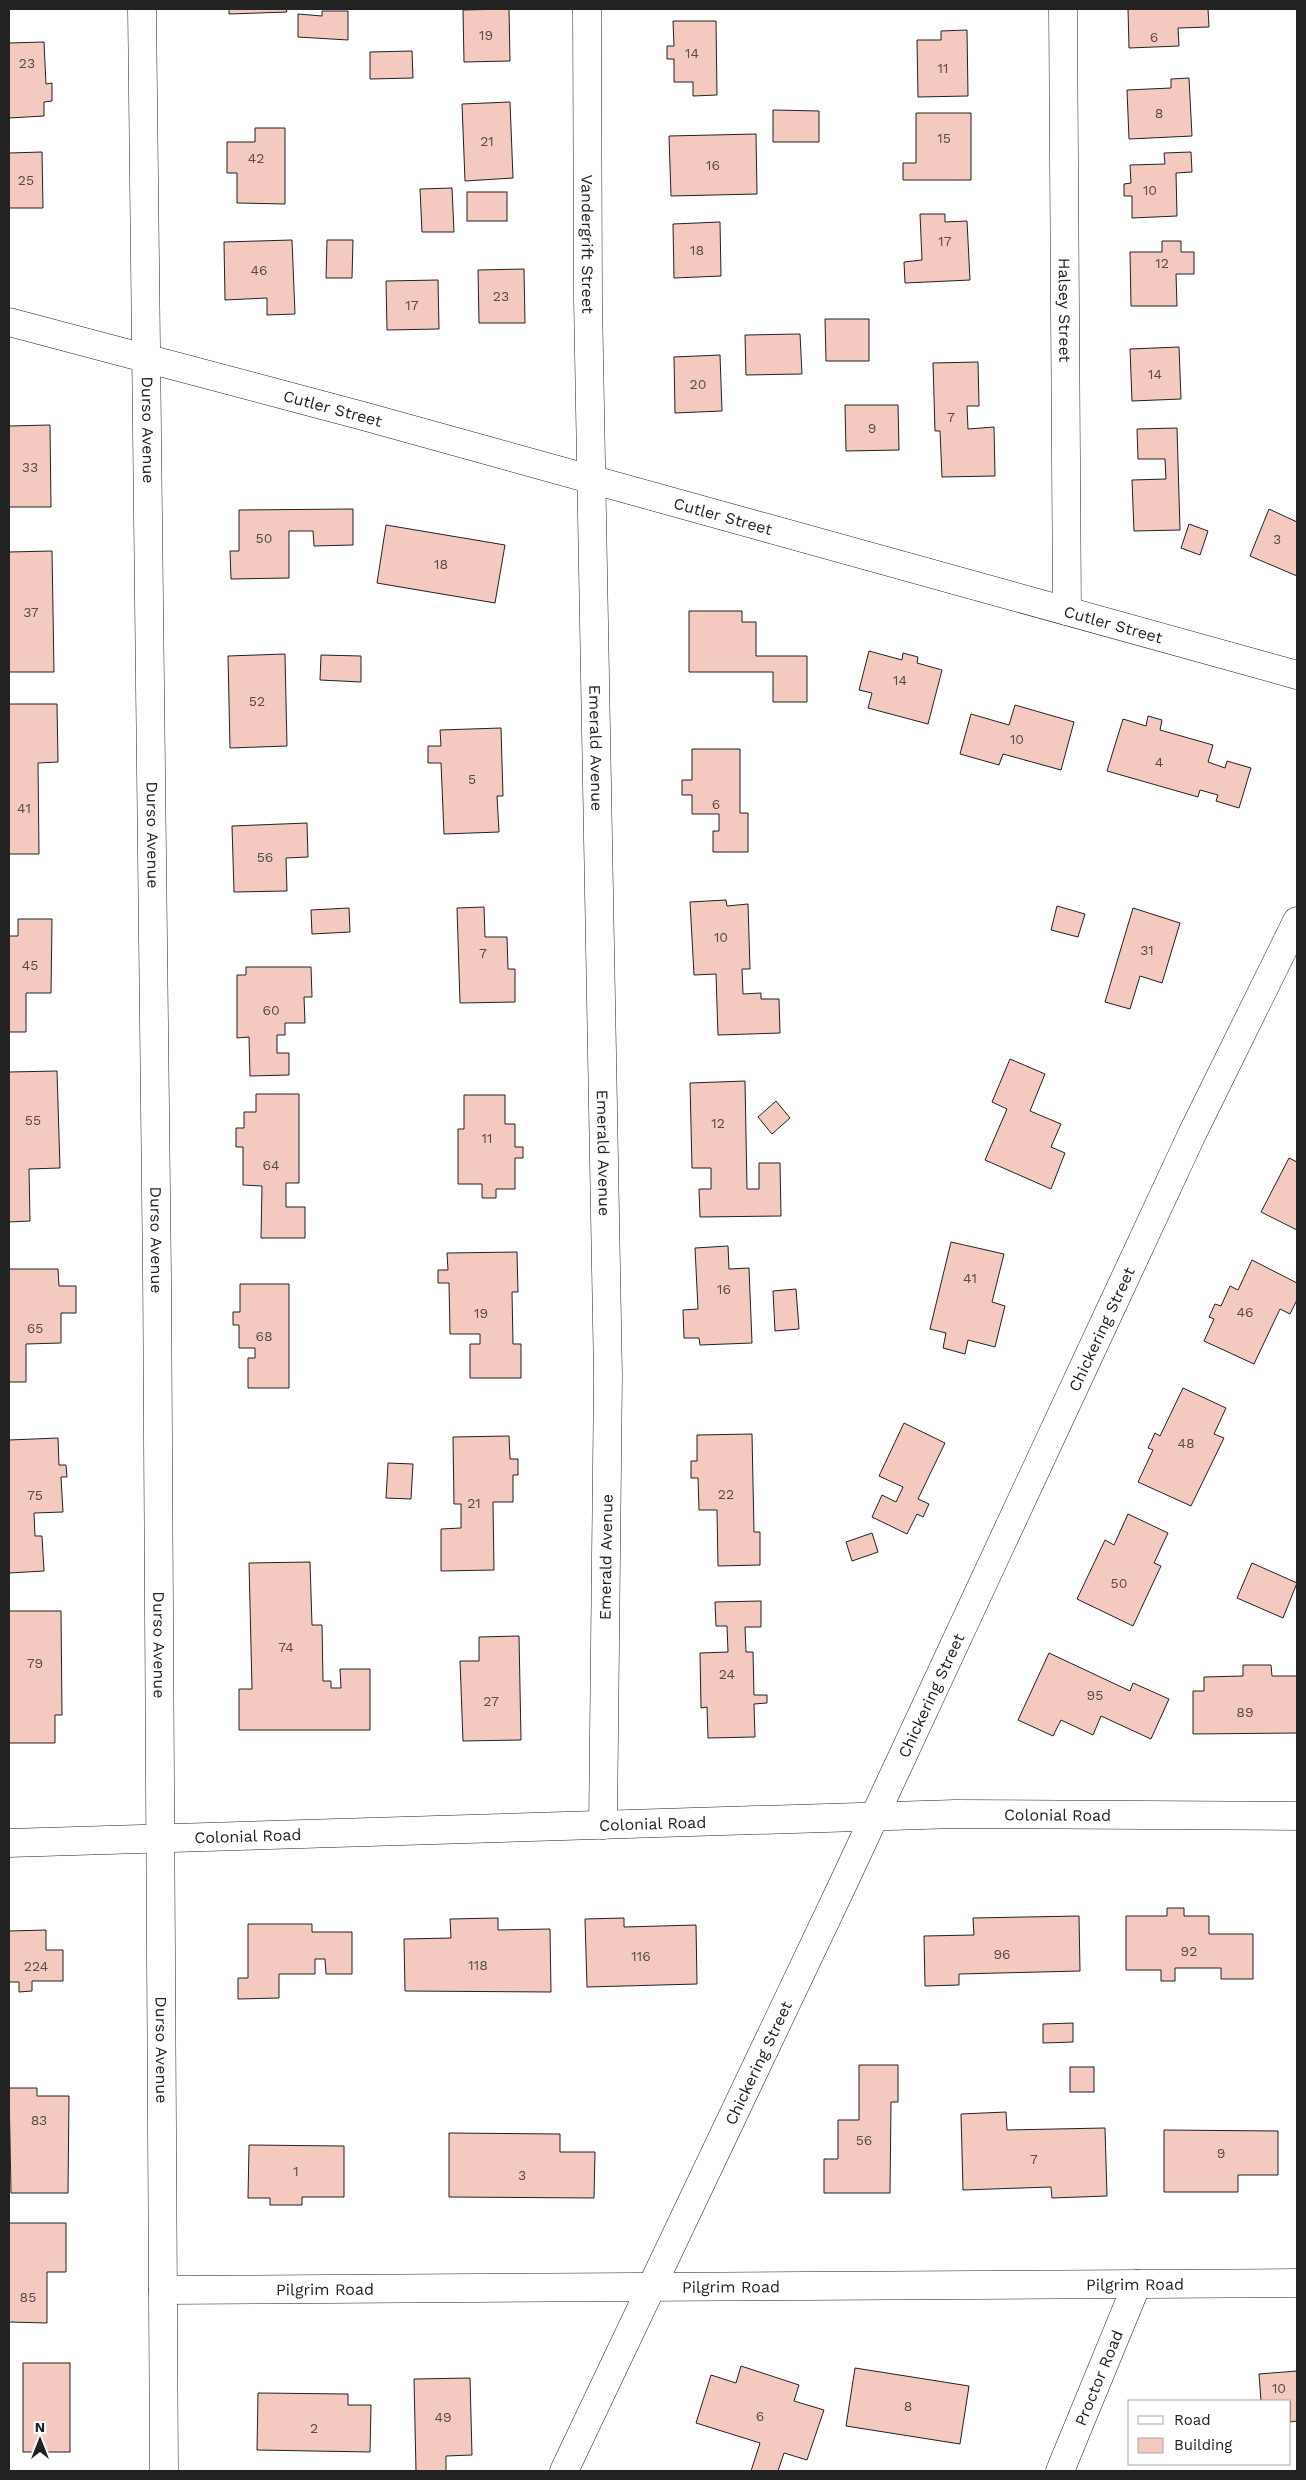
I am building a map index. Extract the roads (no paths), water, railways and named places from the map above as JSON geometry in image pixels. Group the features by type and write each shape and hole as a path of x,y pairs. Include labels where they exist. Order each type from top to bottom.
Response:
{"street":[{"name":"Durso Avenue","path":"142,9 148,359 159,1451 164,2471"},
{"name":"Vandergrift Street","path":"587,9 592,479"},
{"name":"Halsey Street","path":"1063,9 1068,611"},
{"name":"Cutler Street","path":"9,322 592,479 1297,675"},
{"name":"Emerald Avenue","path":"592,479 608,1376 603,1826"},
{"name":"Chickering Street","path":"564,2471 874,1817 1192,1132 1297,921"},
{"name":"Colonial Road","path":"9,1843 955,1814 1297,1816"},
{"name":"Pilgrim Road","path":"164,2290 1297,2283"},
{"name":"Proctor Road","path":"1060,2471 1137,2284"}]}
